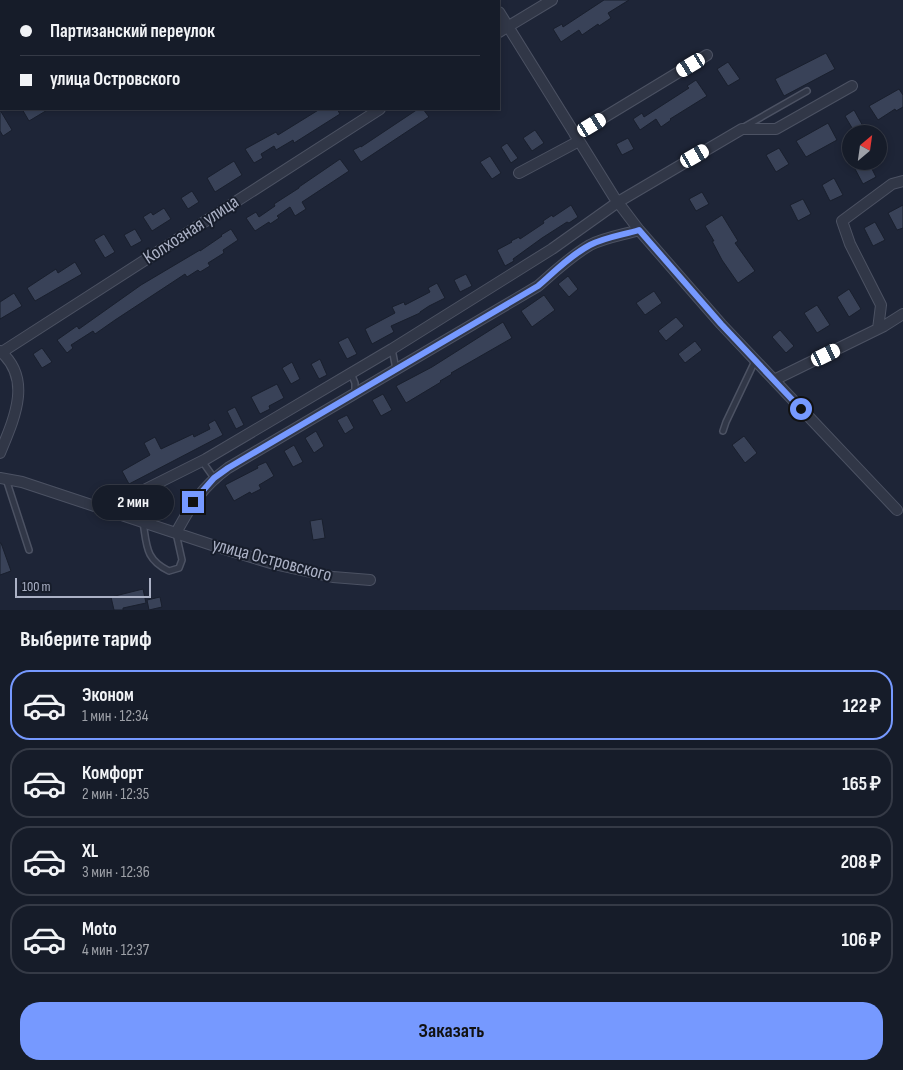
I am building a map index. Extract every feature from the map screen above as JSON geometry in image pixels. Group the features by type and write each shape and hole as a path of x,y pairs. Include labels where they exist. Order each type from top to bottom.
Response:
{"street":[{"path":"500,31 552,0"},
{"path":"500,14 618,202 639,230 721,324 897,510"},
{"path":"519,172 577,138 707,55"},
{"path":"113,512 124,500 202,462 392,349 552,249 618,202 742,129 776,129 852,86"},
{"name":"Колхозная улица","path":"1,352 378,110"},
{"path":"878,330 881,305 850,244 842,221 892,184 903,181"},
{"path":"176,533 193,502 214,478 228,468 538,286 591,245 614,236 639,230"},
{"path":"774,380 878,330 903,314"},
{"path":"0,453 16,408 19,390 16,372 1,352"},
{"name":"улица Островского","path":"3,478 22,482 274,564 333,577 370,580"}],"lane":[{"path":"742,129 807,91"},
{"path":"392,349 396,370"},
{"path":"723,431 755,360"},
{"path":"350,374 355,383 355,394"},
{"path":"202,462 214,478"},
{"path":"3,478 29,550"},
{"path":"142,521 150,556 158,565 169,571 179,568 182,560 176,533"}],"building":[{"path":"604,0 629,0 608,13 611,18 599,26 598,24 582,35 579,30 561,42 553,29 562,24 563,27"},
{"path":"826,53 835,69 784,96 775,79"},
{"path":"728,62 740,79 728,86 717,69"},
{"path":"696,80 707,96 670,119 661,127 656,119 640,130 633,119 642,113 644,117 689,88 687,86"},
{"path":"899,89 903,95 903,107 896,111 895,109 878,120 869,106"},
{"path":"0,110 12,130 3,136 0,131"},
{"path":"23,110 47,110 29,121"},
{"path":"318,110 338,110 340,114 294,143 293,140 276,150 274,146 261,154 263,158 254,163 245,149 276,132 278,135"},
{"path":"416,110 424,110 429,117 361,162 353,150 361,147"},
{"path":"854,110 862,125 850,125 845,116"},
{"path":"828,123 837,140 806,157 796,141"},
{"path":"535,130 544,143 532,151 523,138"},
{"path":"628,138 634,149 622,155 616,144"},
{"path":"507,143 518,158 511,163 501,147"},
{"path":"779,148 789,164 776,172 766,155"},
{"path":"490,156 501,173 492,179 480,162"},
{"path":"340,159 349,171 302,202 306,209 295,216 290,207 277,216 279,218 255,231 246,218 256,212 259,217 275,206 274,204"},
{"path":"234,161 242,175 215,192 207,178"},
{"path":"856,170 872,170 876,177 863,184"},
{"path":"834,178 843,195 830,201 822,185"},
{"path":"192,191 199,202 188,209 181,198"},
{"path":"702,192 709,204 696,211 689,199"},
{"path":"803,199 811,214 798,221 790,205"},
{"path":"571,205 578,217 542,238 505,266 497,250 519,237 520,239 544,223 543,221 552,215 553,217"},
{"path":"903,205 903,228 897,230 888,213"},
{"path":"164,208 171,219 152,231 143,217 151,212 153,215"},
{"path":"722,215 738,241 735,243 755,271 738,283 722,260 705,226"},
{"path":"875,222 885,240 873,246 864,228"},
{"path":"135,229 142,241 131,247 124,235"},
{"path":"231,229 238,240 223,250 224,253 208,263 210,266 200,272 198,270 187,277 185,274 95,334 93,331 71,345 73,348 67,353 57,340 77,326 79,329 141,285 200,251"},
{"path":"104,234 115,252 105,258 94,240"},
{"path":"75,262 82,274 35,301 27,288 56,269 58,273"},
{"path":"466,274 472,286 460,292 454,280"},
{"path":"568,276 578,289 569,297 558,284"},
{"path":"437,283 445,298 420,313 391,326 394,332 372,344 365,329 395,313 392,307 404,302 405,305 430,292 428,288"},
{"path":"849,289 861,309 849,317 837,297"},
{"path":"654,291 662,303 645,315 636,303"},
{"path":"14,293 22,306 0,319 0,302"},
{"path":"544,295 555,310 532,327 521,311"},
{"path":"817,305 830,325 817,333 804,313"},
{"path":"676,317 684,326 666,341 658,331"},
{"path":"503,322 512,338 451,373 441,382 406,403 396,386 432,367"},
{"path":"780,330 794,346 786,353 772,337"},
{"path":"348,337 357,354 347,359 338,342"},
{"path":"695,341 702,350 685,363 678,354"},
{"path":"42,348 52,362 42,368 33,354"},
{"path":"320,359 327,375 319,379 311,364"},
{"path":"292,362 300,379 291,384 282,368"},
{"path":"277,384 284,398 269,406 270,409 260,414 251,397"},
{"path":"383,394 392,410 381,416 372,400"},
{"path":"235,407 244,425 236,429 227,411"},
{"path":"347,415 354,428 345,434 337,420"},
{"path":"215,420 223,435 129,484 122,471 150,455 144,443 155,437 161,449 193,434 194,437 210,429 208,424"},
{"path":"316,431 324,446 314,453 305,438"},
{"path":"744,436 757,453 745,463 732,445"},
{"path":"294,445 303,462 293,467 284,451"},
{"path":"266,462 274,476 259,485 261,489 251,494 250,492 234,501 225,485"},
{"path":"322,519 325,538 313,540 310,521"},
{"path":"0,543 11,571 0,575"},
{"path":"143,589 146,603 123,608 123,610 114,610 111,597"},
{"path":"160,597 162,607 149,610 147,600"}],"route":[{"path":"193,502 214,478 228,468 538,286 591,245 614,236 639,230 721,324 801,409"}]}
